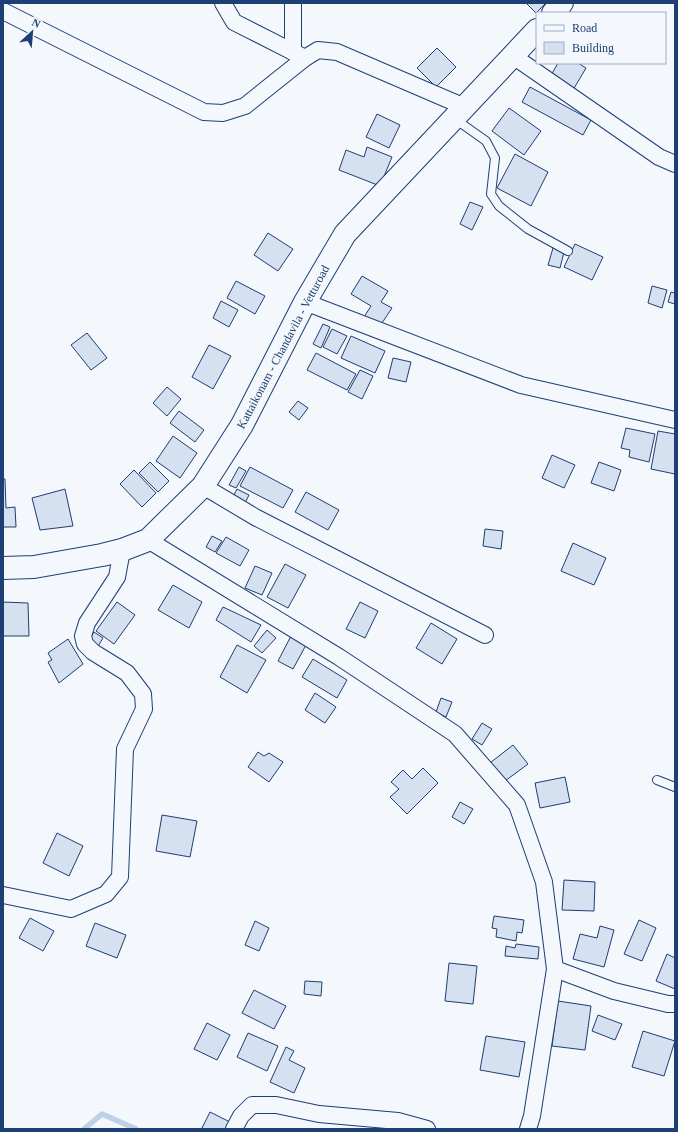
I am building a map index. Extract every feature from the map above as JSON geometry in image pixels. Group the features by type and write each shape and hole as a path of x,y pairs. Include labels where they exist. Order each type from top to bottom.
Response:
{"main road":[{"path":"554,12 562,3"},
{"name":"Kattaikonam - Chandavila - Vetturoad","path":"3,568 34,567 102,555 122,550 148,540 203,486 242,425 305,302 345,234 536,31"}],"street":[{"path":"223,3 234,22 299,55"},
{"path":"293,3 299,55"},
{"path":"3,11 204,112 222,113 245,106 299,55 318,50 337,52 459,112"},
{"path":"513,56 659,157 675,164"},
{"path":"305,302 521,385 675,420"},
{"path":"203,486 255,518 485,635"},
{"path":"148,540 338,657 455,734 517,805 544,882 555,969 532,1116 528,1129"},
{"path":"3,895 71,909 106,894 120,877 125,749 144,709 144,694 127,673 93,652 86,644 83,636 87,623 117,577 122,550"},
{"path":"555,969 614,991 668,1004 675,1004"},
{"path":"234,1129 241,1116 252,1104 276,1105 319,1114 398,1121 427,1129"}],"lane":[{"path":"459,112 486,141 495,158 491,194 499,206 528,229 568,251"},
{"path":"657,780 675,787"}],"building":[{"path":"526,3 546,3 536,12"},
{"path":"437,48 456,67 436,87 417,68"},
{"path":"557,64 580,64 586,68 573,90 550,77"},
{"path":"530,87 591,120 583,135 522,102"},
{"path":"509,108 541,131 524,155 492,131"},
{"path":"377,114 400,125 389,148 366,137"},
{"path":"367,147 392,157 380,186 339,170 346,150 364,157"},
{"path":"515,154 548,172 531,206 497,188"},
{"path":"470,202 483,207 472,230 460,224"},
{"path":"268,233 293,249 278,271 254,255"},
{"path":"575,244 603,257 592,280 564,267"},
{"path":"553,248 564,252 560,268 548,265"},
{"path":"362,276 388,291 381,302 392,308 380,326 364,317 371,306 351,294"},
{"path":"236,281 265,296 255,314 227,298"},
{"path":"652,286 667,290 662,308 648,303"},
{"path":"671,292 675,293 675,304 668,302"},
{"path":"221,301 238,310 229,327 213,318"},
{"path":"323,324 330,327 321,348 313,344"},
{"path":"332,329 347,336 337,354 323,347"},
{"path":"87,333 107,358 91,370 71,345"},
{"path":"351,336 385,351 375,373 341,358"},
{"path":"209,345 231,356 213,389 192,377"},
{"path":"316,353 356,374 347,390 307,370"},
{"path":"393,358 411,362 406,382 388,378"},
{"path":"360,370 373,376 362,399 348,392"},
{"path":"167,387 181,399 167,416 153,403"},
{"path":"298,401 308,408 299,420 289,412"},
{"path":"179,411 204,430 195,442 170,423"},
{"path":"626,428 655,434 649,462 629,457 630,450 621,448"},
{"path":"658,431 675,434 675,474 651,469"},
{"path":"173,436 197,453 180,478 156,461"},
{"path":"552,455 575,465 564,488 542,478"},
{"path":"150,462 169,481 158,492 139,473"},
{"path":"599,462 621,470 614,491 591,483"},
{"path":"239,467 246,471 236,488 229,485"},
{"path":"250,467 293,490 283,508 240,486"},
{"path":"134,470 156,493 142,507 120,484"},
{"path":"3,479 5,479 6,508 15,507 16,527 3,527"},
{"path":"65,489 73,526 40,530 32,498"},
{"path":"237,489 249,495 244,505 232,499"},
{"path":"306,492 339,510 328,530 295,512"},
{"path":"485,529 503,531 501,549 483,546"},
{"path":"212,536 222,541 215,552 206,547"},
{"path":"226,537 249,550 240,566 216,553"},
{"path":"573,543 606,558 594,585 561,571"},
{"path":"285,564 306,575 288,608 267,597"},
{"path":"255,566 272,573 262,595 245,588"},
{"path":"173,585 202,602 189,628 158,610"},
{"path":"3,602 28,603 29,636 3,636"},
{"path":"117,602 135,615 114,644 96,631"},
{"path":"360,602 378,611 365,638 346,629"},
{"path":"223,607 261,625 251,642 216,620"},
{"path":"431,623 457,639 442,664 416,648"},
{"path":"267,630 276,638 262,653 254,646"},
{"path":"94,632 103,638 97,648 88,642"},
{"path":"291,636 306,645 293,669 278,661"},
{"path":"68,639 83,664 59,683 48,662 52,660 48,653"},
{"path":"237,645 266,660 247,693 220,677"},
{"path":"313,659 347,680 337,698 302,677"},
{"path":"315,693 336,707 325,723 305,710"},
{"path":"441,698 452,702 446,717 436,712"},
{"path":"482,723 492,729 482,745 472,739"},
{"path":"513,745 528,764 505,781 490,763"},
{"path":"258,752 264,756 269,753 283,762 269,782 248,767"},
{"path":"423,768 438,783 407,814 390,797 399,789 391,782 403,770 412,779"},
{"path":"565,777 570,802 540,808 535,783"},
{"path":"460,802 473,809 464,824 452,817"},
{"path":"162,815 197,821 190,857 156,851"},
{"path":"57,833 83,846 69,876 43,863"},
{"path":"564,880 595,882 594,911 562,910"},
{"path":"494,916 524,920 522,933 517,932 516,941 496,937 497,929 492,928"},
{"path":"30,918 54,931 43,951 19,938"},
{"path":"639,920 656,928 642,961 624,954"},
{"path":"255,921 269,928 259,951 245,945"},
{"path":"95,923 126,935 117,958 86,946"},
{"path":"600,926 614,930 604,967 573,959 580,934 597,938"},
{"path":"516,944 539,947 538,959 505,956 506,946 515,948"},
{"path":"667,954 675,958 675,989 656,981"},
{"path":"449,963 477,966 473,1004 445,1001"},
{"path":"305,981 322,982 321,996 304,994"},
{"path":"254,990 286,1006 274,1029 242,1013"},
{"path":"558,1001 591,1006 585,1050 552,1046"},
{"path":"598,1015 622,1024 615,1040 592,1031"},
{"path":"207,1023 230,1035 217,1060 194,1049"},
{"path":"643,1031 675,1041 664,1076 632,1067"},
{"path":"248,1033 278,1046 267,1071 237,1057"},
{"path":"486,1036 525,1042 519,1077 480,1070"},
{"path":"286,1047 294,1051 289,1060 305,1068 294,1093 270,1082"},
{"path":"210,1112 230,1122 227,1129 202,1128"}],"waterway":[{"path":"84,1129 102,1114 136,1129"}]}
